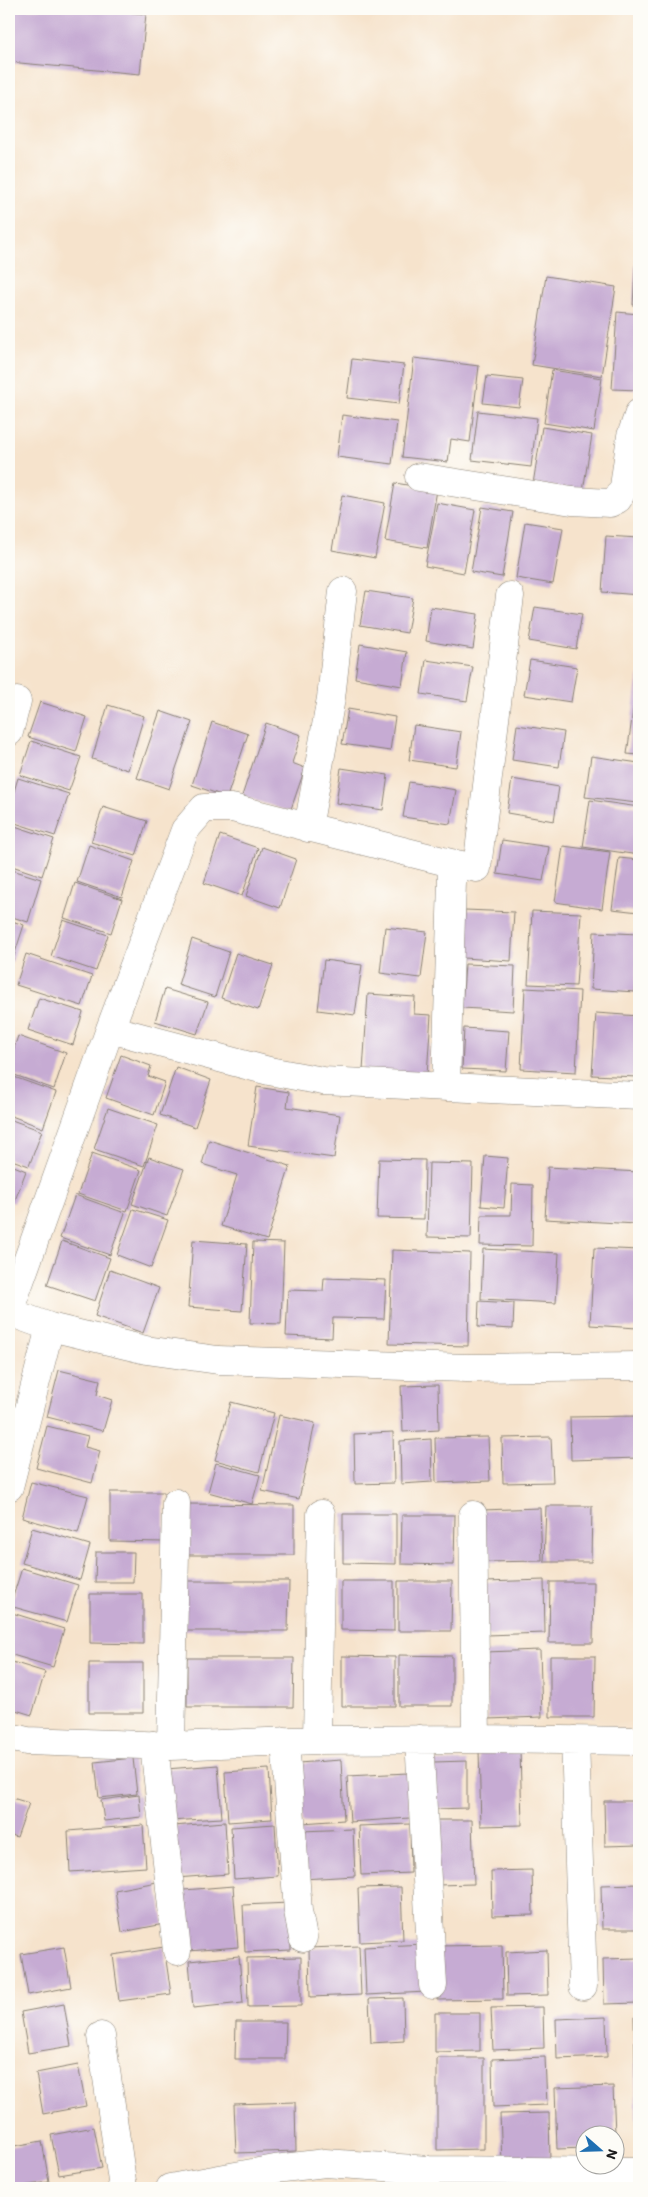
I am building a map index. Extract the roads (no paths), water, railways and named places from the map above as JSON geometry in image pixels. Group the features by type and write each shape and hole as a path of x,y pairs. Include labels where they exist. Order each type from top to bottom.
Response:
{"street":[{"path":"419,477 572,501 610,503 618,499 624,487 631,436 639,413"},
{"path":"308,828 331,698 343,591"},
{"path":"510,596 477,868 232,808 204,808 185,830 110,1029 9,1312 50,1327 146,1350 218,1360 467,1368 639,1366"},
{"path":"9,732 17,701"},
{"path":"446,1087 451,862"},
{"path":"110,1029 269,1071 323,1081 639,1096"},
{"path":"9,1487 50,1327"},
{"path":"176,1503 163,1746 177,1952"},
{"path":"317,1740 321,1514"},
{"path":"473,1515 476,1739"},
{"path":"9,1738 27,1741 163,1746 317,1740 639,1741"},
{"path":"419,1739 433,1985"},
{"path":"574,1740 583,1986"},
{"path":"285,1741 298,1911 303,1938"},
{"path":"101,2036 123,2188"},
{"path":"170,2188 300,2165 325,2163 429,2179 639,2172"}]}
